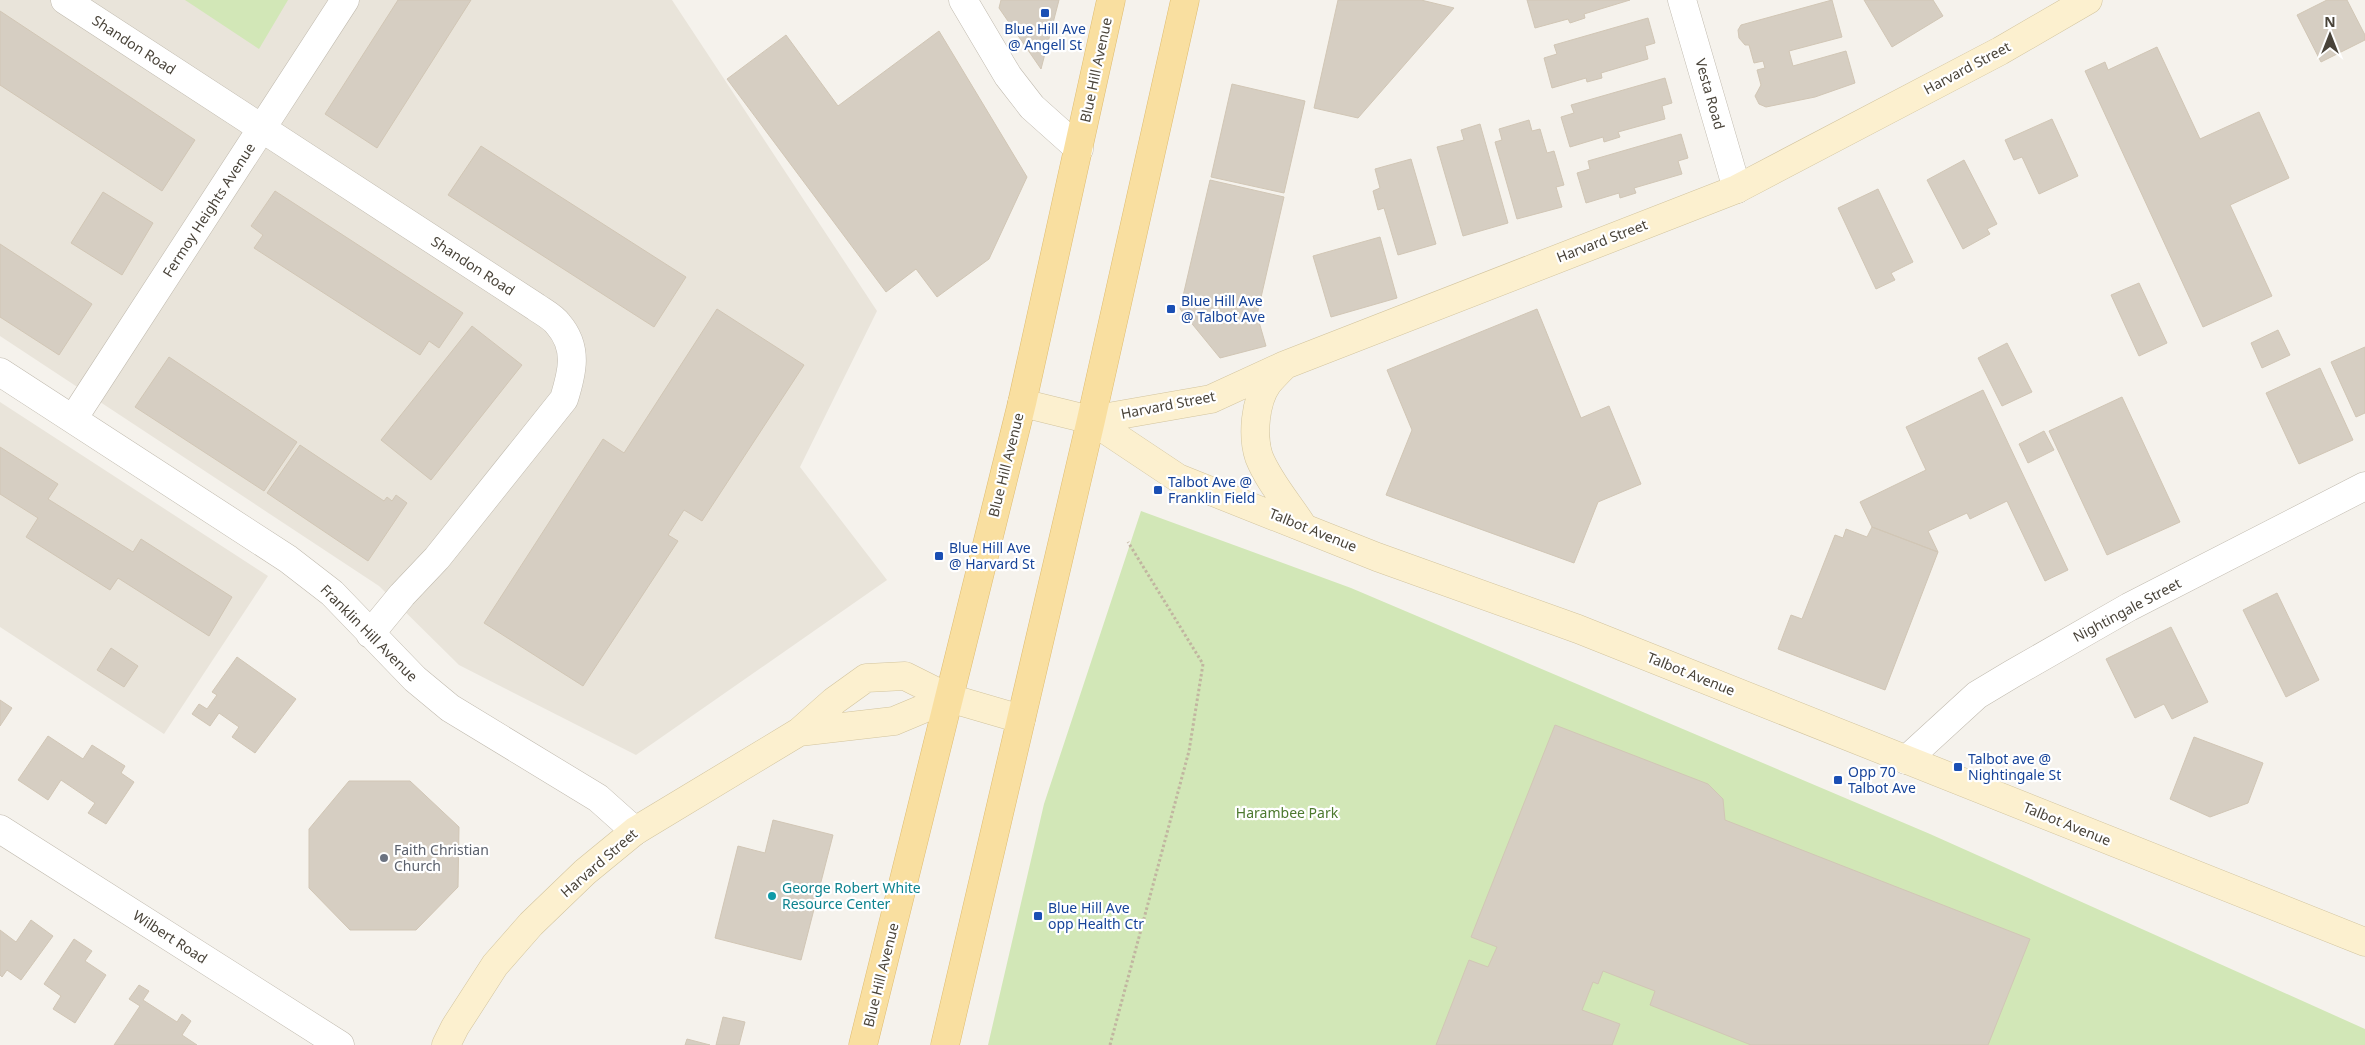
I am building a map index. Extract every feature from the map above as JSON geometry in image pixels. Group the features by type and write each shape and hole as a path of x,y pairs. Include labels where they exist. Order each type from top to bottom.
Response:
{"main road":[{"name":"Blue Hill Avenue","path":"864,1045 1022,404 1111,0"},
{"path":"945,1045 1091,420 1185,0"},
{"name":"Harvard Street","path":"1091,420 1211,399 1285,365 1737,189 2000,51 2088,0"},
{"path":"1285,365 1267,384 1259,405 1255,433 1259,456 1270,477 1302,525"},
{"name":"Talbot Avenue","path":"1022,404 1091,420 1178,478 1302,525 1377,557 1578,629 2365,942"},
{"name":"Harvard Street","path":"446,1045 455,1026 495,965 531,924 578,879 635,831 799,732 834,701 866,678 905,676 949,698 1020,719"},
{"name":"Harvard Street","path":"799,732 894,721 949,698"}],"street":[{"name":"Shandon Road","path":"65,0 536,307 558,324 570,344 573,368 564,399 436,558 370,634"},
{"name":"Fermoy Heights Avenue","path":"73,419 345,0"},
{"path":"963,0 1008,76 1032,107 1079,149"},
{"name":"Vesta Road","path":"1682,0 1737,189"},
{"name":"Franklin Hill Avenue","path":"0,372 288,559 332,593 415,679 450,708 598,798 635,831"},
{"name":"Nightingale Street","path":"1906,760 1978,695 2012,674 2129,607 2365,486"},
{"name":"Wilbert Road","path":"0,828 340,1045"}],"path":[{"path":"1110,1045 1189,751 1203,664 1128,542"}],"shaded area":[{"path":"0,0 672,0 877,311 800,467 887,580 636,755 459,665 379,586 0,336"},
{"path":"0,402 268,576 164,734 0,627"}],"green space":[{"path":"185,0 288,0 259,49"},
{"name":"Harambee Park","path":"1141,511 1351,588 1930,834 2365,1029 2365,1045 988,1045 1044,804"}],"building":[{"path":"398,0 471,0 377,148 325,114"},
{"path":"1001,0 1059,0 1041,69 999,8"},
{"path":"1338,0 1421,0 1454,8 1358,118 1314,108"},
{"path":"1527,0 1630,0 1584,14 1585,18 1570,23 1568,19 1535,28"},
{"path":"1832,0 1842,37 1789,51 1793,66 1846,51 1855,83 1815,97 1766,107 1759,104 1755,96 1761,85 1757,70 1765,68 1763,61 1754,63 1749,45 1745,45 1739,38 1738,30 1741,25"},
{"path":"1864,0 1933,0 1943,16 1892,47"},
{"path":"2327,0 2347,0 2365,35 2365,40 2321,62 2297,15"},
{"path":"0,11 195,140 162,191 0,85"},
{"path":"1648,18 1655,43 1645,46 1648,59 1601,73 1602,78 1587,82 1586,78 1552,88 1544,58 1557,54 1554,45"},
{"path":"939,31 1027,177 989,259 937,297 916,269 886,292 727,79 786,35 838,106"},
{"path":"2157,47 2200,139 2259,112 2289,178 2230,205 2272,296 2203,327 2085,71 2105,62 2108,70"},
{"path":"1665,78 1672,103 1662,106 1665,119 1618,132 1620,137 1604,142 1603,137 1570,147 1561,117 1574,113 1571,105"},
{"path":"1232,84 1305,101 1284,193 1211,177"},
{"path":"2052,119 2078,176 2039,194 2022,157 2014,160 2005,140"},
{"path":"1529,120 1532,131 1540,129 1547,153 1554,151 1564,185 1556,187 1562,207 1517,219 1495,142 1502,140 1499,129"},
{"path":"1480,124 1508,223 1463,236 1437,147 1464,140 1461,130"},
{"path":"1681,134 1688,158 1678,161 1682,174 1634,188 1636,193 1620,198 1619,193 1586,203 1577,173 1590,169 1588,161"},
{"path":"481,146 686,277 654,327 448,195"},
{"path":"1411,159 1436,244 1398,255 1384,208 1378,210 1373,191 1380,188 1375,169"},
{"path":"1964,160 1997,224 1987,229 1990,234 1963,249 1927,180"},
{"path":"1210,180 1284,197 1257,315 1266,346 1220,358 1180,309"},
{"path":"1878,189 1913,262 1891,273 1895,280 1876,289 1838,208"},
{"path":"275,191 463,313 439,348 429,341 420,355 254,248 263,235 251,226"},
{"path":"103,192 153,223 122,275 71,243"},
{"path":"1380,237 1397,298 1331,317 1313,256"},
{"path":"0,244 92,304 59,355 0,317"},
{"path":"2139,283 2167,343 2139,356 2111,295"},
{"path":"717,309 804,365 702,521 684,510 668,535 678,541 583,686 484,623 603,439 624,453"},
{"path":"1537,309 1581,418 1609,406 1641,484 1598,502 1574,563 1386,495 1412,430 1387,370"},
{"path":"472,326 522,365 431,480 381,440"},
{"path":"2278,330 2290,355 2262,368 2251,343"},
{"path":"2007,343 2032,392 2002,406 1978,358"},
{"path":"2365,347 2365,413 2356,417 2331,362"},
{"path":"169,357 297,442 264,491 135,407"},
{"path":"2320,368 2353,440 2299,464 2266,393"},
{"path":"1983,390 2068,570 2045,581 2007,501 1970,519 1967,513 1928,531 1938,552 1872,527 1860,502 1926,470 1906,427"},
{"path":"2122,397 2180,522 2107,555 2049,431"},
{"path":"2044,431 2054,450 2028,463 2019,444"},
{"path":"300,445 384,501 387,497 392,501 396,495 407,503 368,561 267,493"},
{"path":"0,447 58,484 48,499 133,552 141,539 232,597 209,636 118,578 110,590 26,537 38,518 0,494"},
{"path":"1872,527 1938,552 1885,690 1778,649 1791,615 1802,619 1835,535 1843,538 1846,529 1867,537"},
{"path":"2277,593 2319,680 2286,697 2243,610"},
{"path":"2171,627 2208,702 2172,719 2164,704 2135,718 2106,659"},
{"path":"111,648 138,666 124,687 97,670"},
{"path":"237,657 296,699 255,753 232,737 239,727 219,713 210,726 192,714 199,704 207,709 217,695 212,692"},
{"path":"0,700 12,708 0,726"},
{"path":"1555,725 1708,784 1723,799 1725,820 2030,939 1988,1045 1751,1045 1650,1005 1655,991 1603,971 1598,984 1593,982 1582,1010 1620,1024 1612,1045 1436,1045 1469,960 1488,967 1497,947 1471,937"},
{"path":"48,736 83,759 92,745 125,766 121,773 134,782 106,824 88,813 95,803 61,780 48,800 18,780"},
{"path":"2194,737 2263,763 2248,803 2210,817 2170,799"},
{"name":"Faith Christian Church","path":"349,781 410,781 459,827 458,887 416,930 350,930 309,888 309,829"},
{"name":"George Robert White Resource Center","path":"773,820 833,835 801,960 715,938 738,846 765,853"},
{"path":"31,920 53,936 21,980 7,970 2,977 0,975 0,930 16,942"},
{"path":"74,939 92,951 85,961 106,975 75,1023 53,1009 61,996 44,984"},
{"path":"139,985 149,991 143,1000 177,1022 182,1014 191,1021 182,1035 197,1045 114,1045 140,1006 129,999"},
{"path":"723,1017 745,1022 739,1045 716,1045"},
{"path":"687,1039 710,1045 685,1045"}],"place":[{"name":"Blue Hill Ave @ Angell St","path":"1045,13"},
{"name":"Blue Hill Ave @ Talbot Ave","path":"1171,309"},
{"name":"Talbot Ave @ Franklin Field","path":"1158,490"},
{"name":"Blue Hill Ave @ Harvard St","path":"939,556"},
{"name":"Talbot ave @ Nightingale St","path":"1958,767"},
{"name":"Opp 70 Talbot Ave","path":"1838,780"},
{"name":"Faith Christian Church","path":"384,858"},
{"name":"George Robert White Resource Center","path":"772,896"},
{"name":"Blue Hill Ave opp Health Ctr","path":"1038,916"}]}
